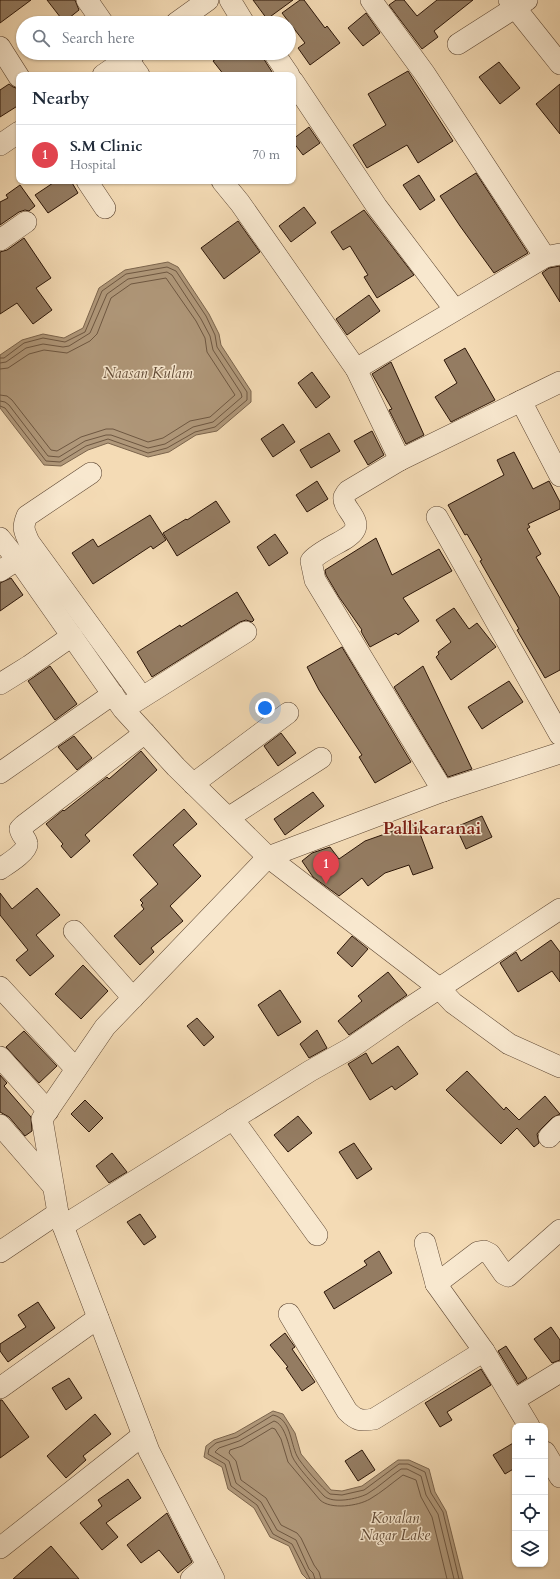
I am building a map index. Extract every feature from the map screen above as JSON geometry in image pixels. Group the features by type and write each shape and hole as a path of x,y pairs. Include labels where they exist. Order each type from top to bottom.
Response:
{"street":[{"path":"88,0 98,16"},
{"path":"186,16 208,0"},
{"path":"230,0 240,16"},
{"path":"356,369 455,310 553,256 371,0"},
{"path":"458,44 517,2 560,64"},
{"path":"0,47 16,72"},
{"path":"107,72 122,60"},
{"path":"131,60 137,72"},
{"path":"279,60 287,72"},
{"path":"296,86 377,207 455,310"},
{"path":"0,145 16,134"},
{"path":"89,184 105,208"},
{"path":"224,184 356,369 400,460"},
{"path":"0,240 26,222"},
{"path":"443,791 315,580 311,560 316,554 350,536 355,531 356,526 344,497 348,491 400,460 560,382"},
{"path":"521,401 560,476"},
{"path":"91,473 28,516 23,525 29,542 142,697"},
{"path":"438,517 560,735"},
{"path":"0,538 9,565 72,636 118,702 193,784 268,857 439,988 453,1003 509,1044 560,1067"},
{"path":"0,773 118,702 142,697 246,632"},
{"path":"0,684 72,636"},
{"path":"193,784 288,713"},
{"path":"0,869 24,852 27,848 27,843 20,833 20,829 24,825 145,733"},
{"path":"191,1579 210,1572 149,1451 60,1219 42,1119 105,1027 268,857 443,791 560,753"},
{"path":"228,818 321,758"},
{"path":"0,1252 233,1119 310,1071 351,1048 439,988 560,909"},
{"path":"74,930 133,998"},
{"path":"0,987 76,1069"},
{"path":"0,1057 48,1111"},
{"path":"233,1119 317,1235"},
{"path":"0,1124 53,1186"},
{"path":"436,1284 478,1252 484,1251 490,1254 504,1274 508,1276 560,1230"},
{"path":"425,1243 436,1284 484,1350 528,1423"},
{"path":"289,1314 347,1411 354,1418 363,1421 374,1419 484,1350"},
{"path":"0,1388 98,1318"},
{"path":"514,1400 560,1372"},
{"path":"0,1548 143,1435"},
{"path":"548,1457 560,1477"}],"water":[{"name":"Naasan Kulam","path":"168,262 178,267 209,314 219,334 221,345 251,391 251,402 217,431 196,435 169,452 148,457 108,443 88,450 61,466 44,465 0,408 0,355 22,340 43,334 64,338 83,328 99,288 125,270"},
{"name":"Kovalan Nagar Lake","path":"273,1411 283,1414 295,1433 301,1454 331,1490 342,1491 362,1486 398,1460 409,1460 429,1469 435,1492 446,1511 463,1579 307,1579 302,1574 289,1546 270,1537 254,1508 228,1489 222,1467 204,1457 206,1446 214,1440 235,1433"}],"building":[{"path":"0,0 31,0 0,23"},
{"path":"47,0 75,0 79,10 72,16 59,16"},
{"path":"253,0 293,0 271,16 265,16"},
{"path":"300,0 304,0 325,28 327,26 340,43 310,65 298,48 305,43 296,31 296,16 284,16 282,13"},
{"path":"396,0 404,0 417,16 437,0 473,0 434,31 438,37 422,49 389,5"},
{"path":"366,13 380,33 363,46 348,28"},
{"path":"264,60 272,72 222,72 213,61"},
{"path":"499,62 520,88 500,104 479,77"},
{"path":"408,71 453,141 418,163 407,145 367,168 353,145 386,125 368,94"},
{"path":"9,84 16,88 16,107 0,117 0,90"},
{"path":"560,84 560,134 536,104"},
{"path":"309,127 320,143 303,155 296,146 296,137"},
{"path":"476,173 528,253 494,273 440,196"},
{"path":"419,175 435,200 420,210 403,185"},
{"path":"52,184 73,184 78,193 48,213 35,195"},
{"path":"20,185 35,206 29,211 25,210 19,212 0,225 0,202 8,198 6,195"},
{"path":"304,207 316,223 291,242 279,226"},
{"path":"364,210 414,275 377,298 364,277 368,275 350,246 343,250 331,232"},
{"path":"238,221 260,252 224,279 201,248"},
{"path":"24,238 51,278 36,288 52,310 33,324 17,303 0,314 0,252 7,250"},
{"path":"560,266 560,302 542,273 549,268"},
{"path":"369,295 380,311 347,335 336,319"},
{"path":"465,348 495,400 451,422 435,397 457,383 444,360"},
{"path":"391,362 424,435 406,444 389,410 392,409 372,374"},
{"path":"312,372 330,397 316,408 298,383"},
{"path":"283,424 295,442 273,457 261,439"},
{"path":"372,431 384,455 368,465 354,441"},
{"path":"329,433 340,451 311,468 300,450"},
{"path":"514,452 533,489 549,481 560,502 560,509 528,524 530,527 527,529 541,554 536,557 560,598 560,670 545,678 480,561 482,560 467,534 465,535 448,505 504,475 497,460"},
{"path":"317,481 328,499 307,512 296,495"},
{"path":"216,501 230,522 177,556 163,533 186,519 187,520"},
{"path":"150,515 166,540 153,549 151,546 93,584 72,553 93,539 98,547"},
{"path":"275,534 288,553 269,566 257,547"},
{"path":"376,538 392,575 439,549 452,571 403,598 419,621 398,635 396,633 370,647 361,631 362,630 339,597 326,575 325,570"},
{"path":"11,578 23,595 0,611 0,583"},
{"path":"237,592 254,620 252,622 246,620 240,622 152,677 137,652 180,625 181,627"},
{"path":"454,608 469,629 477,623 496,647 451,680 436,657 439,654 438,652 451,642 436,620"},
{"path":"342,647 411,762 375,783 359,757 362,755 319,690 307,667"},
{"path":"50,666 77,704 55,720 28,681"},
{"path":"423,666 472,769 448,777 394,687"},
{"path":"509,681 523,702 482,729 468,707"},
{"path":"281,733 296,753 278,766 264,746"},
{"path":"74,736 92,758 77,770 58,747"},
{"path":"141,751 157,770 85,835 90,841 71,858 61,846 63,844 46,824 107,777 109,779"},
{"path":"313,792 324,806 285,835 274,819"},
{"path":"184,809 197,824 173,845 201,876 170,906 183,921 151,948 154,952 140,965 114,936 144,909 141,905 143,903 140,900 158,884 133,855"},
{"path":"482,816 492,837 466,849 456,827"},
{"path":"416,823 433,868 413,875 409,865 385,873 368,886 362,878 339,896 313,877 302,861 312,853 330,847 339,859 365,841"},
{"path":"37,888 60,915 36,935 54,956 30,976 16,960 28,950 0,915 0,893 12,909"},
{"path":"352,936 368,949 352,967 337,953"},
{"path":"551,940 560,952 560,982 552,971 518,992 500,963 516,952 521,961"},
{"path":"83,965 108,991 81,1019 55,994"},
{"path":"388,972 407,995 349,1035 338,1021 362,1001 358,996"},
{"path":"280,990 301,1022 278,1036 258,1005"},
{"path":"197,1018 214,1037 204,1046 187,1026"},
{"path":"317,1030 327,1048 309,1058 300,1044"},
{"path":"24,1031 57,1066 39,1083 6,1047"},
{"path":"398,1046 418,1074 395,1090 392,1086 370,1100 348,1064 366,1053 372,1064"},
{"path":"467,1071 504,1110 506,1107 519,1120 545,1096 560,1114 552,1118 537,1134 539,1143 534,1147 517,1128 501,1144 446,1090"},
{"path":"0,1075 7,1083 4,1086 31,1117 32,1131 25,1136 9,1117 0,1112"},
{"path":"85,1100 103,1118 89,1132 71,1114"},
{"path":"298,1116 312,1133 288,1152 274,1135"},
{"path":"354,1143 372,1169 357,1179 339,1152"},
{"path":"112,1153 127,1172 109,1183 96,1166"},
{"path":"140,1214 156,1237 144,1245 127,1222"},
{"path":"379,1251 392,1273 334,1309 324,1292 367,1265 364,1261"},
{"path":"38,1302 55,1328 8,1362 0,1351 0,1344 26,1327 18,1315"},
{"path":"551,1327 560,1340 560,1360 552,1363 534,1339"},
{"path":"285,1333 295,1347 292,1349 315,1382 302,1391 286,1368 288,1367 270,1345"},
{"path":"506,1346 527,1378 518,1384 498,1351"},
{"path":"481,1369 491,1385 447,1412 452,1420 440,1427 425,1403"},
{"path":"69,1378 82,1398 66,1410 52,1388"},
{"path":"0,1400 2,1400 29,1437 0,1458"},
{"path":"95,1414 111,1434 83,1456 86,1460 66,1478 47,1456"},
{"path":"512,1444 512,1470 505,1474 493,1455"},
{"path":"362,1450 375,1470 358,1481 345,1461"},
{"path":"128,1479 141,1498 106,1523 118,1537 102,1550 80,1523 102,1506 98,1500"},
{"path":"167,1513 192,1562 178,1573 159,1550 141,1563 127,1545"},
{"path":"51,1546 79,1579 13,1579 36,1559"}],"place":[{"name":"S.M Clinic","path":"326,884"}],"district":[{"name":"Pallikaranai","path":"432,828"}]}
